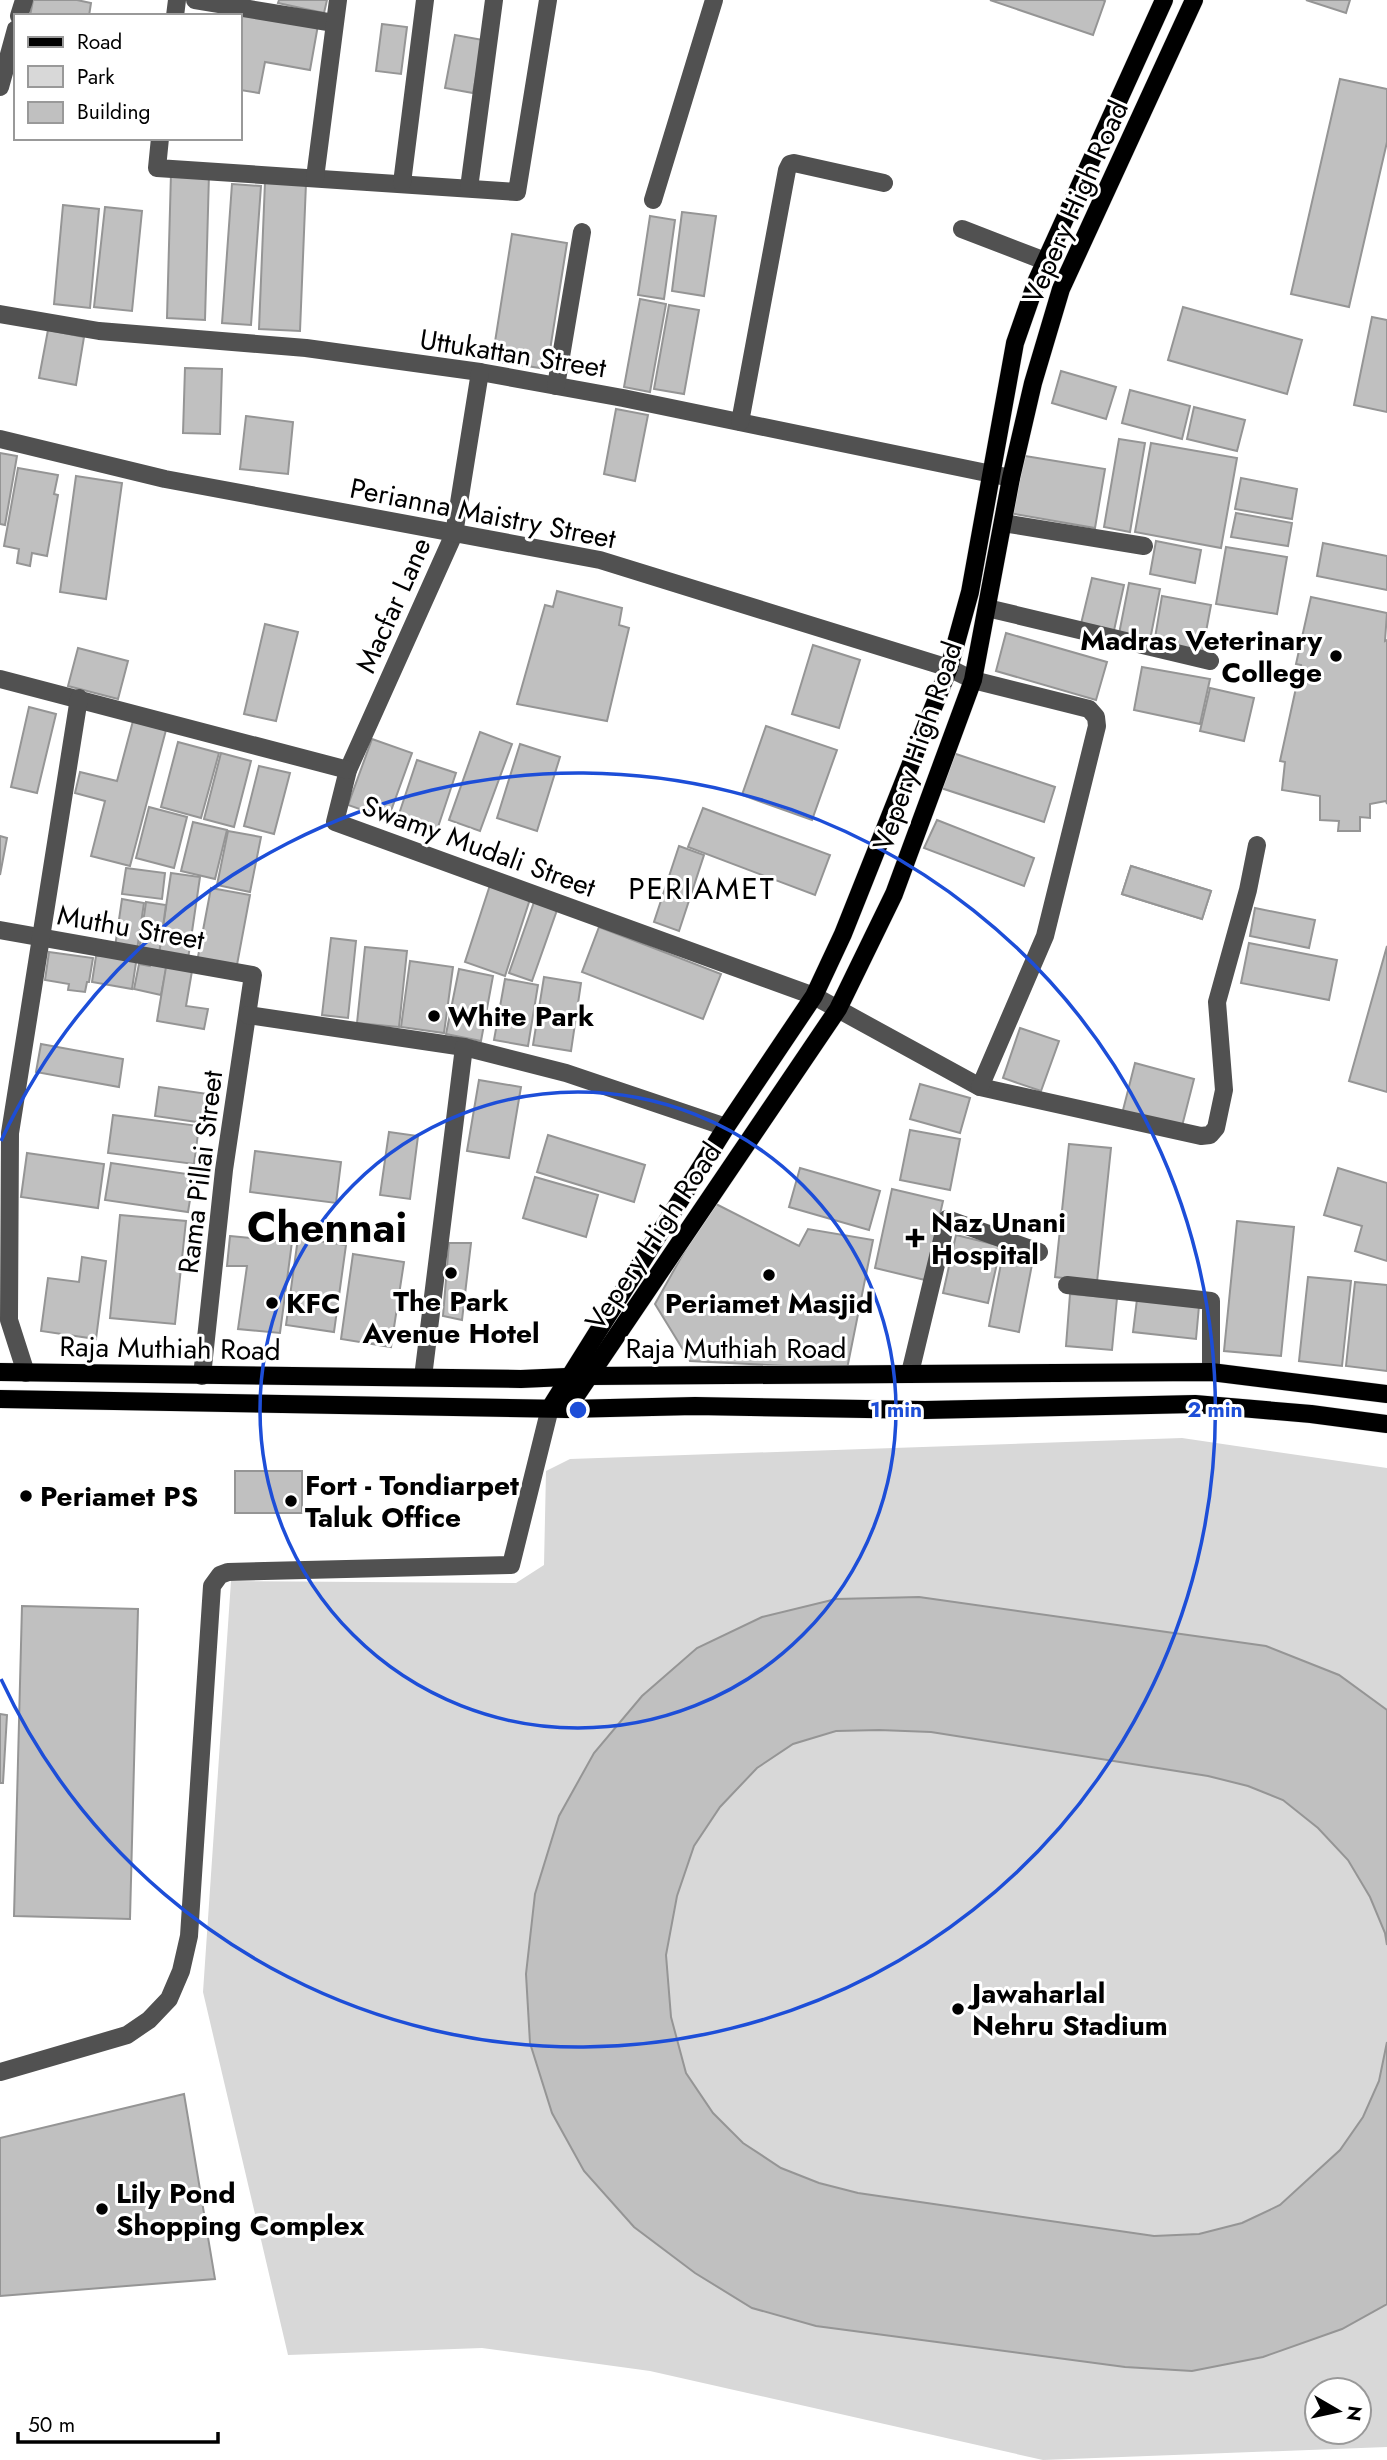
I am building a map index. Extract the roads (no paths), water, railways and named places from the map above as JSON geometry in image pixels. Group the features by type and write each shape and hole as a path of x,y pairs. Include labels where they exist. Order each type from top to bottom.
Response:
{"main road":[{"name":"Vepery High Road","path":"558,1408 569,1376 726,1127 814,996 870,871 949,668 970,592 1016,343 1045,261 1164,0"},
{"name":"Vepery High Road","path":"558,1408 589,1376 838,1009 894,894 973,680 1033,383 1060,289 1194,0"},
{"name":"Raja Muthiah Road","path":"0,1372 521,1379 569,1376 1211,1372 1387,1394"},
{"name":"Raja Muthiah Road","path":"0,1399 558,1408 695,1406 925,1410 1195,1404 1311,1413 1387,1424"}],"street":[{"path":"195,0 334,23"},
{"path":"315,178 338,0"},
{"path":"402,183 425,0"},
{"path":"469,188 494,0"},
{"path":"160,140 157,168 517,192 548,0"},
{"path":"653,200 714,0"},
{"path":"0,87 14,36"},
{"path":"740,422 790,164 884,183"},
{"path":"962,229 1045,261"},
{"path":"556,386 582,232"},
{"name":"Uttukattan Street","path":"0,314 99,331 306,348 480,372 1012,478"},
{"name":"Macfar Lane","path":"348,770 454,534 480,372"},
{"name":"Perianna Maistry Street","path":"0,439 165,479 600,560 949,668 973,680 1089,709 1096,717 1097,726 1045,936 980,1087"},
{"path":"1003,523 1144,546"},
{"path":"987,608 1210,661"},
{"path":"0,679 348,770"},
{"path":"26,1373 5,1318 10,1133 79,698"},
{"name":"Swamy Mudali Street","path":"348,770 335,822 814,996"},
{"path":"814,996 980,1087 1201,1136 1210,1135 1216,1128 1224,1090 1217,1002 1248,890 1257,845"},
{"name":"Muthu Street","path":"0,930 253,975"},
{"name":"Rama Pillai Street","path":"202,1376 223,1170 253,975"},
{"path":"248,1015 464,1047 566,1073 726,1127"},
{"path":"423,1377 464,1047"},
{"path":"910,1373 947,1219 1039,1252"},
{"path":"1067,1284 1211,1301 1211,1372"},
{"path":"0,2072 127,2035 149,2020 169,1999 181,1971 190,1936 212,1586 220,1574 511,1565 558,1408"}],"place":[{"name":"Madras Veterinary College","path":"1336,656"},
{"name":"White Park","path":"434,1016"},
{"name":"Naz Unani Hospital","path":"915,1238"},
{"name":"The Park Avenue Hotel","path":"451,1273"},
{"name":"Periamet Masjid","path":"769,1275"},
{"name":"KFC","path":"272,1303"},
{"name":"Periamet PS","path":"26,1496"},
{"name":"Fort - Tondiarpet Taluk Office","path":"291,1501"},
{"name":"Jawaharlal Nehru Stadium","path":"958,2009"},
{"name":"Lily Pond Shopping Complex","path":"102,2209"}],"district":[{"name":"PERIAMET","path":"702,889"},
{"name":"Chennai","path":"327,1227"}]}
